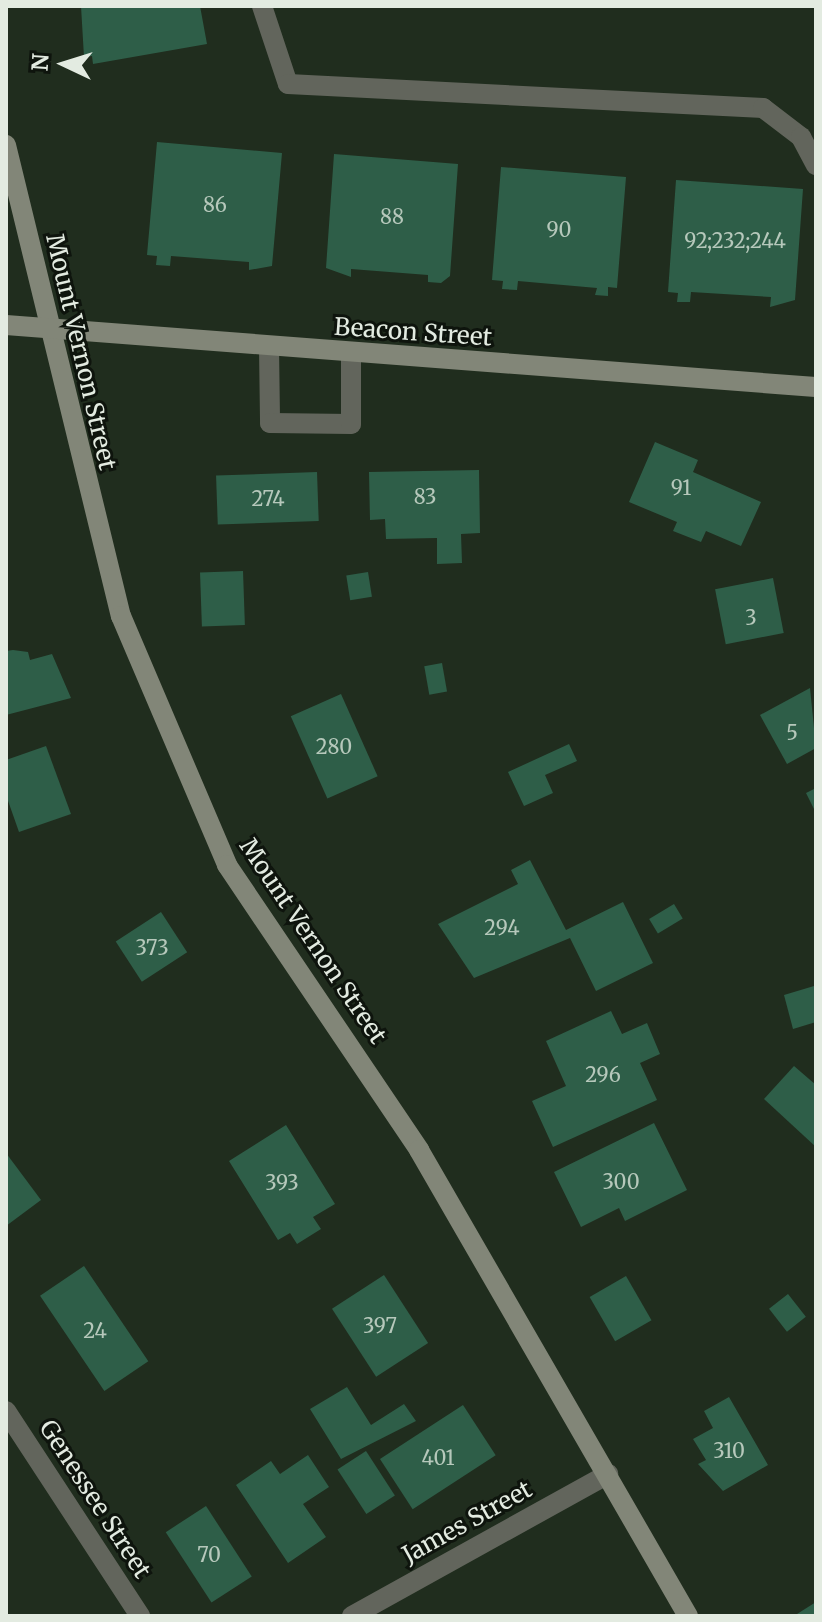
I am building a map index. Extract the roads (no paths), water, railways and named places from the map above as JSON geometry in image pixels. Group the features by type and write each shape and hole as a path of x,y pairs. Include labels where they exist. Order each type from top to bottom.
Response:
{"main road":[{"name":"Mount Vernon Street","path":"6,145 48,329 121,616 227,865 419,1150 688,1616"},
{"name":"Beacon Street","path":"6,325 816,387"}],"street":[{"path":"262,6 288,84 763,108 801,137 816,165"},
{"path":"269,347 270,423 351,424 351,353"},
{"name":"Genessee Street","path":"6,1411 140,1616"},
{"name":"James Street","path":"352,1616 608,1474"}]}
